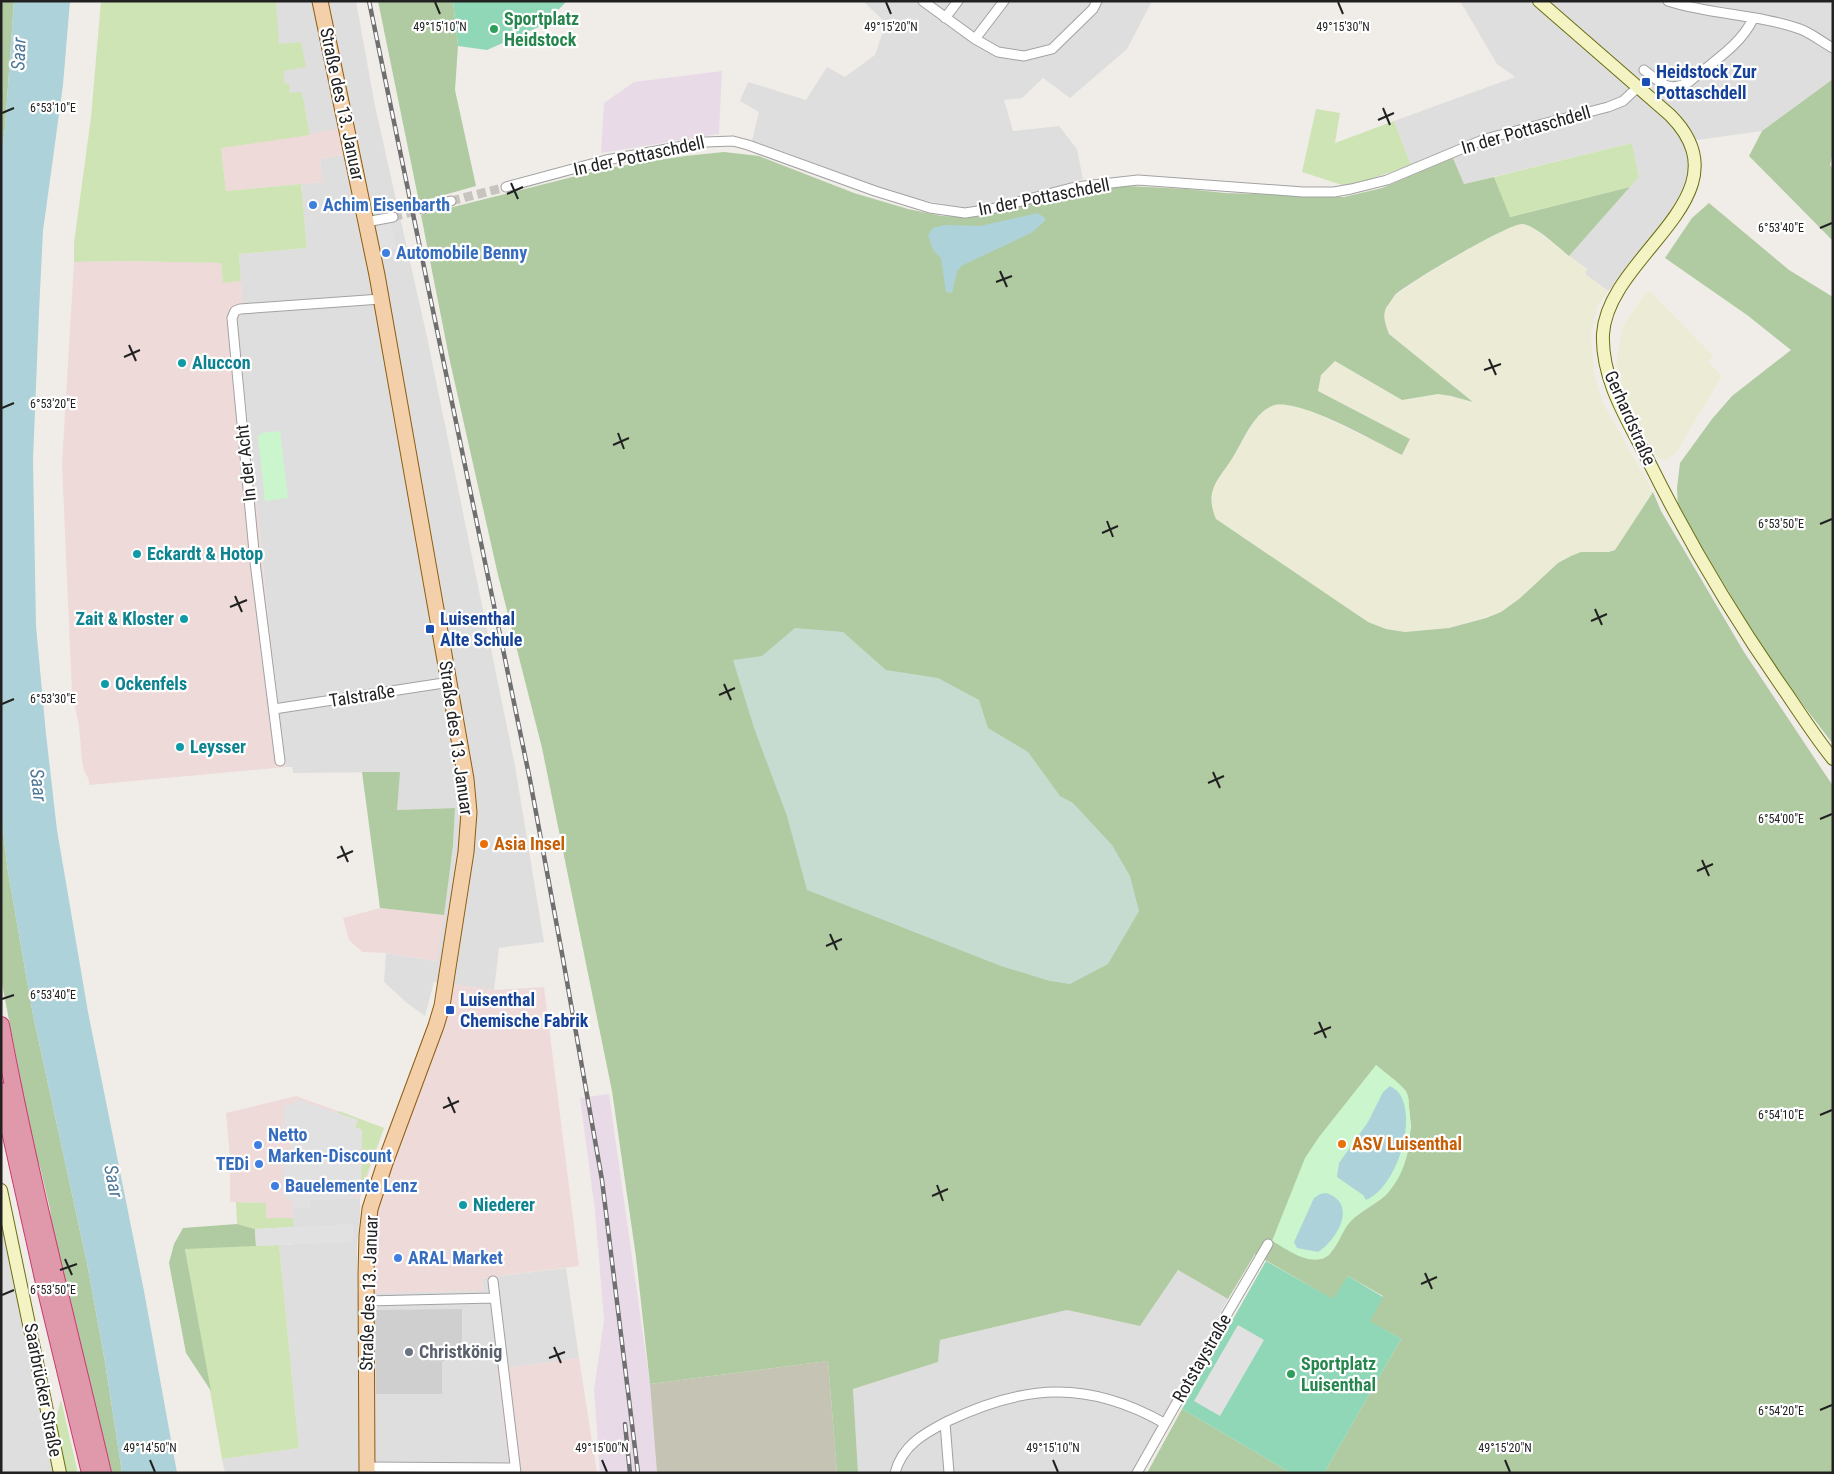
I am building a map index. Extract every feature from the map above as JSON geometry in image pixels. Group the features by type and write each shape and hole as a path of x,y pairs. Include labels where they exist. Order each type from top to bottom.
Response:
{"highway":[{"path":"1,1025 13,1088 56,1279 102,1473"},
{"path":"1,1091 44,1283 90,1473"}],"main road":[{"name":"Straße des 13. Januar","path":"320,1 381,299 450,682 466,778 469,812 466,852 442,1006 384,1163 370,1209 367,1239 366,1301 367,1470"}],"street":[{"path":"923,1 975,39 998,52 1024,56 1052,49 1093,8 1096,1"},
{"path":"945,18 958,1"},
{"path":"975,39 1004,1"},
{"name":"Gerhardstraße","path":"1539,1 1670,115 1683,130 1692,149 1694,172 1690,190 1681,208 1612,298 1604,322 1603,333 1606,369 1624,413 1676,515 1749,639 1833,759"},
{"path":"1668,1 1802,30 1833,48"},
{"path":"1644,70 1667,87 1675,88 1689,82 1741,38 1748,30 1753,19"},
{"name":"In der Pottaschdell","path":"506,187 606,160 721,140 748,145 875,192 930,208 964,213 991,209 1075,187 1138,180 1284,191 1334,192 1387,180 1485,139 1608,107 1623,101 1638,87"},
{"path":"423,209 451,201"},
{"path":"366,222 393,217"},
{"name":"In der Acht","path":"280,761 255,562 232,318 235,311 240,309 381,299"},
{"name":"Talstraße","path":"274,710 450,682"},
{"name":"Saarbrücker Straße","path":"1,1190 60,1473"},
{"name":"Rotstaystraße","path":"1137,1473 1268,1244"},
{"path":"367,1470 516,1470 493,1281"},
{"path":"366,1301 494,1298"},
{"path":"896,1473 901,1459 915,1440 945,1423 991,1403 1013,1396 1058,1392 1106,1398 1141,1410 1164,1423"},
{"path":"945,1423 948,1473"}],"shaded area":[{"path":"222,1 356,1 375,106 427,337 515,766 544,942 499,948 494,990 434,982 425,1016 384,982 386,953 436,961 453,846 455,808 396,810 399,772 293,773 292,767 286,767 237,321 238,317 243,314 239,254 307,248 301,184 323,182 320,159 343,155 338,130 310,135 304,102 229,75"},
{"path":"863,1 1152,1 1127,49 1070,98 1043,78 1022,98 1004,100 1013,131 1059,126 1077,149 1083,179 988,206 964,208 902,196 752,141 759,112 740,101 748,82 806,100 827,67 845,77 875,55 886,23"},
{"path":"1460,1 1833,1 1833,79 1762,131 1683,142 1688,159 1687,203 1608,291 1585,274 1587,269 1569,256 1639,177 1632,143 1464,184 1450,150 1411,165 1394,121 1515,77 1497,64"},
{"path":"722,71 719,134 601,153 604,103 634,82"},
{"path":"338,129 343,155 320,159 323,182 226,191 221,148"},
{"path":"391,222 397,248 381,251 377,232 381,225"},
{"path":"74,262 221,263 223,283 241,281 243,314 238,317 237,321 286,767 89,785 89,780 84,770 79,726 72,693 62,464"},
{"path":"380,908 444,915 437,961 386,953 362,952 349,940 343,918"},
{"path":"451,984 494,990 544,987 579,1266 482,1278 483,1291 372,1293 375,1214"},
{"path":"609,1094 650,1384 657,1473 600,1473 594,1390 604,1320 595,1211 580,1098"},
{"path":"296,1096 384,1128 360,1198 311,1200 311,1208 293,1208 293,1218 266,1218 266,1203 230,1202 230,1158 226,1113"},
{"path":"296,1099 358,1120 355,1127 362,1130 361,1183 354,1183 353,1198 311,1200 311,1208 293,1208 293,1202 282,1195 283,1159 291,1159 291,1132 283,1132 284,1110 287,1103 294,1106"},
{"path":"360,1198 357,1245 357,1293 483,1291 482,1278 566,1268 579,1358 498,1369 509,1462 437,1462 437,1473 225,1473 222,1459 299,1448 279,1245 293,1245 293,1208 311,1200"},
{"path":"1,1218 53,1467 54,1473 1,1473"},
{"path":"353,1224 353,1242 256,1246 255,1229"},
{"path":"1178,1270 1228,1299 1132,1473 858,1473 853,1389 938,1362 940,1340 1067,1310 1140,1326"},
{"path":"462,1309 462,1358 442,1361 442,1394 376,1394 375,1310"},
{"name":"Sportplatz Luisenthal","path":"1238,1325 1264,1340 1220,1416 1194,1401"},
{"path":"579,1358 597,1473 437,1473 437,1462 508,1462 497,1369"},
{"path":"828,1361 837,1473 657,1473 650,1384"}],"green space":[{"path":"1,1 14,1 5,128 1,155"},
{"path":"101,1 276,1 279,44 301,42 306,67 283,71 285,84 289,83 290,93 301,92 310,135 221,148 226,191 301,184 307,248 239,254 241,281 223,283 221,263 74,262 74,243 91,117"},
{"path":"378,1 453,1 458,46 455,90 476,186 419,202"},
{"name":"Sportplatz Heidstock","path":"453,1 567,1 543,25 487,50 458,46"},
{"path":"1833,79 1833,153 1830,165 1833,169 1833,241 1749,156 1762,131"},
{"path":"1316,109 1340,113 1335,143 1394,121 1411,165 1348,187 1302,172"},
{"path":"1632,143 1639,177 1630,187 1509,217 1494,177"},
{"path":"724,152 759,156 854,193 908,209 942,216 976,217 1088,191 1128,186 1225,193 1344,197 1382,188 1453,158 1464,184 1494,177 1510,217 1630,187 1569,256 1533,228 1522,224 1513,226 1458,255 1395,295 1386,308 1384,315 1389,334 1473,402 1438,394 1402,400 1335,361 1321,375 1318,391 1410,439 1402,455 1318,414 1284,405 1272,406 1254,421 1214,486 1211,500 1216,519 1368,622 1386,629 1405,632 1449,628 1486,618 1501,612 1519,599 1558,563 1571,556 1581,552 1609,552 1615,550 1653,492 1661,511 1744,652 1833,786 1833,1473 1324,1473 1401,1339 1369,1321 1383,1296 1348,1276 1334,1300 1255,1254 1228,1299 1178,1270 1140,1326 1067,1310 940,1340 938,1362 853,1389 858,1473 837,1473 828,1361 650,1384 636,1257 612,1091 542,748 498,575 449,357 421,215 608,168","holes":["1376,1065 1405,1090 1408,1097 1411,1126 1407,1155 1386,1195 1352,1219 1329,1255 1322,1259 1302,1257 1297,1253"]},
{"path":"1709,203 1789,270 1833,297 1833,744 1794,693 1757,639 1678,508 1677,488 1680,463 1712,419 1732,396 1791,350 1747,315 1665,258 1692,218"},
{"path":"1522,224 1531,227 1587,269 1585,274 1608,291 1597,307 1591,334 1594,374 1603,403 1653,492 1615,550 1609,552 1581,552 1558,563 1519,599 1501,612 1449,628 1405,632 1386,629 1368,622 1216,519 1211,506 1212,491 1258,415 1272,406 1286,404 1311,411 1403,455 1410,439 1318,391 1321,375 1335,361 1402,400 1438,394 1472,401 1389,334 1384,321 1385,310 1396,295 1424,276 1486,239 1513,225"},
{"path":"1650,291 1713,356 1709,362 1722,376 1676,453 1665,461 1657,457 1627,404 1616,364 1623,325 1645,294"},
{"path":"280,431 288,498 265,501 258,436 262,433"},
{"path":"795,628 843,632 886,670 938,678 979,700 988,728 1028,752 1060,796 1073,803 1112,845 1130,876 1139,911 1108,964 1070,984 1050,981 1001,966 807,890 787,816 754,728 733,660 762,656"},
{"path":"362,772 400,772 397,810 455,808 453,846 444,915 380,908"},
{"path":"1,814 8,872 33,1015 87,1263 122,1473 112,1473 54,1241 50,1209 33,1146 1,978"},
{"path":"1376,1065 1395,1080 1408,1096 1410,1131 1404,1165 1400,1175 1387,1194 1351,1221 1331,1252 1321,1259 1315,1260 1302,1257 1272,1241 1305,1158 1319,1137"},
{"path":"339,1111 384,1128 360,1188 354,1183 361,1183 362,1130 355,1127 358,1120 338,1113"},
{"path":"236,1202 266,1203 266,1218 293,1218 293,1227 255,1229 237,1224"},
{"path":"237,1224 255,1229 256,1246 185,1249 211,1391 186,1353 169,1263 174,1244 183,1228"},
{"path":"279,1245 299,1448 222,1459 185,1248"},
{"name":"Sportplatz Luisenthal","path":"1266,1261 1333,1299 1348,1276 1383,1297 1370,1321 1401,1339 1324,1473 1291,1473 1182,1409"},
{"path":"61,1400 77,1469 76,1473 64,1473 56,1430 56,1418"},
{"path":"1182,1409 1291,1473 1147,1473"}],"water":[{"name":"Saar","path":"14,1 70,1 63,85 43,231 33,460 36,626 57,830 88,1012 144,1291 177,1473 122,1473 87,1263 33,1015 8,872 1,814 1,155 5,128"},
{"path":"1038,213 1045,218 1045,221 1031,233 961,266 957,272 952,293 946,292 941,258 933,250 928,235 933,228 945,225 980,226"},
{"path":"1390,1086 1399,1093 1404,1105 1406,1119 1405,1136 1395,1168 1377,1193 1366,1200 1363,1195 1337,1177 1339,1163 1368,1122 1383,1092"},
{"path":"1326,1193 1336,1198 1341,1205 1343,1213 1338,1230 1332,1239 1318,1252 1297,1248 1294,1242 1314,1198"}],"tunnel":[{"path":"451,201 506,187"},
{"path":"393,217 423,209"}],"railway":[{"path":"369,1 530,780 563,959 602,1180 638,1473"},
{"path":"625,1424 630,1473"}],"place":[{"name":"Sportplatz Heidstock","path":"494,29"},
{"name":"Heidstock Zur Pottaschdell","path":"1646,82"},
{"name":"Achim Eisenbarth","path":"313,205"},
{"name":"Automobile Benny","path":"386,253"},
{"name":"Aluccon","path":"182,363"},
{"name":"Eckardt & Hotop","path":"137,554"},
{"name":"Zait & Kloster","path":"184,619"},
{"name":"Luisenthal Alte Schule","path":"430,629"},
{"name":"Ockenfels","path":"105,684"},
{"name":"Leysser","path":"180,747"},
{"name":"Asia Insel","path":"484,844"},
{"name":"Luisenthal Chemische Fabrik","path":"450,1010"},
{"name":"ASV Luisenthal","path":"1342,1144"},
{"name":"Netto Marken-Discount","path":"258,1145"},
{"name":"TEDi","path":"259,1164"},
{"name":"Bauelemente Lenz","path":"275,1186"},
{"name":"Niederer","path":"463,1205"},
{"name":"ARAL Market","path":"398,1258"},
{"name":"Christkönig","path":"409,1352"},
{"name":"Sportplatz Luisenthal","path":"1291,1374"}]}
